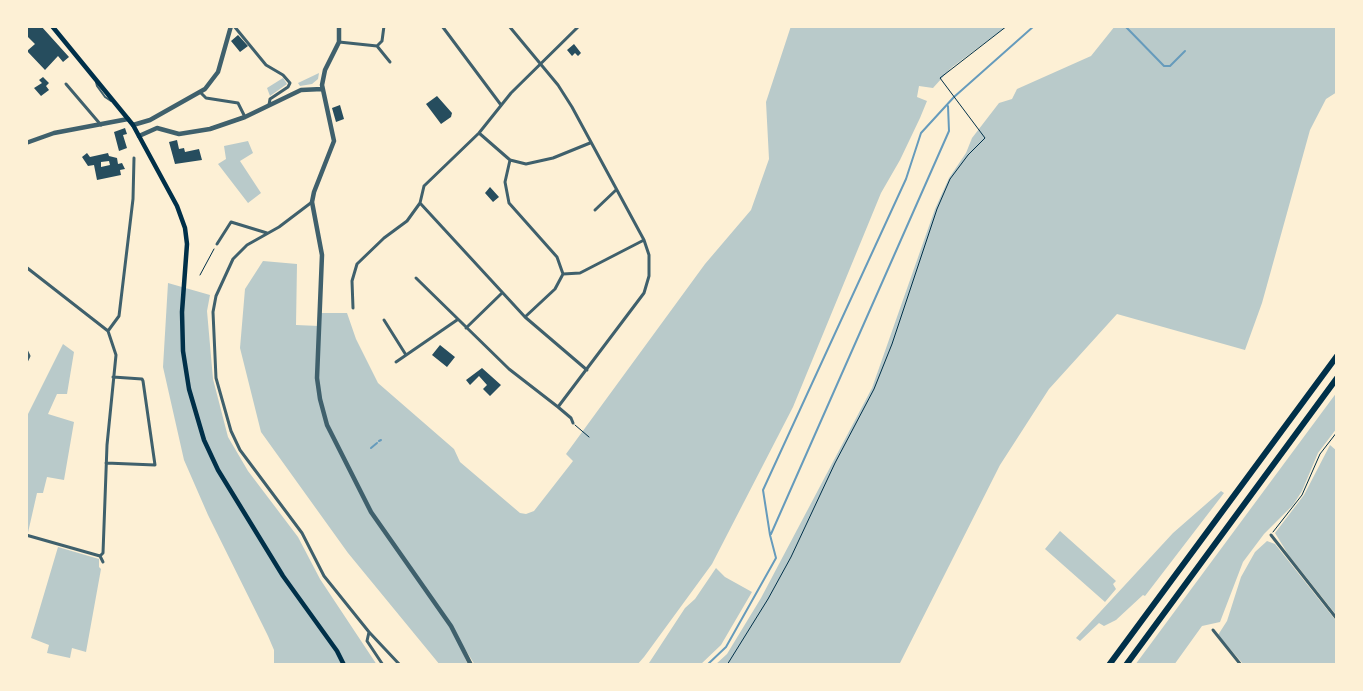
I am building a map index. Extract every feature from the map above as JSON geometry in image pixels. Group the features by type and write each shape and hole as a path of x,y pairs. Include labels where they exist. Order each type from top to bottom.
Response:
{"highway":[{"path":"1109,665 1337,356"},
{"path":"1126,665 1337,378"}],"main road":[{"path":"52,26 133,125 177,206 185,228 187,244 182,312 183,351 189,389 204,440 218,470 283,576 337,651 344,665"}],"street":[{"path":"133,125 150,120 181,101 201,93 218,72 232,26"},
{"path":"232,26 266,65 283,75 290,83 288,88 270,99 269,105"},
{"path":"339,26 338,42 325,70 322,89 334,134 334,141 314,192 312,202 322,256 317,378 325,419 371,512 451,626 471,665"},
{"path":"377,46 382,41 384,26"},
{"path":"442,26 501,105"},
{"path":"509,26 566,97 644,240 649,255 649,276 644,293 558,407"},
{"path":"353,308 352,281 358,264 384,238 403,226 420,202 424,186 479,133 501,105 579,26"},
{"path":"338,42 377,46 390,62"},
{"path":"66,84 101,125"},
{"path":"139,136 154,129 188,134 210,129 245,116 301,90 322,89"},
{"path":"201,93 206,98 238,103 245,116"},
{"path":"26,143 54,134 128,120"},
{"path":"150,120 154,129"},
{"path":"479,133 510,160 526,164 540,163 590,143"},
{"path":"108,331 119,316 132,199 134,158"},
{"path":"510,160 505,182 509,203 557,257 563,274 555,289 525,317"},
{"path":"595,210 616,190"},
{"path":"312,202 295,216 247,245 233,259 216,296 213,325 216,378 231,431 240,450 302,532 324,576 369,632 400,665"},
{"path":"420,202 525,317 587,370"},
{"path":"217,244 231,222 268,233"},
{"path":"563,274 580,272 644,240"},
{"path":"26,267 108,331 116,355 106,463 103,553 100,556"},
{"path":"416,278 509,369 558,407 571,418 573,423"},
{"path":"466,328 502,293"},
{"path":"384,320 406,355"},
{"path":"396,362 457,320"},
{"path":"26,350 29,356 26,362"},
{"path":"106,463 155,464 143,381 142,379 113,377"},
{"path":"26,535 100,556 103,562"},
{"path":"1271,535 1337,619"},
{"path":"1213,630 1241,665"},
{"path":"369,632 367,641 383,665"}],"path":[{"path":"727,665 768,599 791,557 835,463 874,389 892,344 937,209 950,179 968,155 985,138 940,78 1007,26"},
{"path":"200,275 217,244"},
{"path":"573,423 589,436"},
{"path":"1271,535 1302,495 1320,454 1337,432"}],"shaded area":[{"path":"791,26 1007,26 951,68 933,88 919,86 917,97 927,101 900,160 881,193 793,407 712,564 637,665 475,665 453,630 468,665 440,665 348,553 261,432 240,348 245,289 263,261 297,264 296,325 319,326 319,313 347,313 356,339 378,383 454,449 460,462 520,513 526,514 534,511 573,461 566,454 705,264 751,210 769,159 766,102"},
{"path":"1115,26 1337,26 1337,92 1326,99 1310,130 1262,303 1245,350 1117,314 1049,389 1000,465 899,665 715,665 727,654 761,598 872,388 935,209 949,178 966,153 972,138 999,103 1012,99 1017,89 1091,56"},
{"path":"319,73 318,79 312,84 300,86 298,83"},
{"path":"283,78 287,84 270,96 267,88"},
{"path":"248,141 253,153 240,161 261,193 248,203 218,164 226,159 224,146"},
{"path":"168,283 210,295 207,311 213,379 228,437 248,471 298,537 320,579 377,665 274,665 274,650 268,636 208,515 184,460 163,367"},
{"path":"63,344 74,352 67,394 57,394 48,414 74,422 64,480 47,477 43,493 37,493 27,537 26,418"},
{"path":"1337,392 1337,428 1318,453 1302,491 1293,505 1264,534 1243,562 1220,622 1202,626 1174,665 1135,665"},
{"path":"1330,445 1337,451 1337,616 1288,554 1275,533 1304,495"},
{"path":"1221,491 1224,493 1145,596 1143,595 1116,620 1104,626 1099,623 1080,641 1076,638 1173,533"},
{"path":"1060,531 1116,581 1113,584 1116,589 1105,602 1045,549"},
{"path":"1267,541 1275,544 1337,622 1337,665 1244,665 1218,635 1227,621 1241,577 1255,552"},
{"path":"58,547 99,559 99,567 101,569 86,652 72,648 70,658 47,653 49,645 31,638"},
{"path":"716,568 725,577 752,592 721,645 700,665 651,665 649,663 685,608 695,599"}],"building":[{"path":"26,26 41,26 69,57 63,62 58,56 45,70 27,51 35,44 26,35"},
{"path":"238,35 248,46 240,52 231,41"},
{"path":"574,44 581,53 578,56 575,53 572,56 567,50"},
{"path":"43,77 49,83 46,86 49,90 41,96 34,88 42,83 39,80"},
{"path":"437,96 452,113 451,117 441,124 426,104"},
{"path":"340,105 344,119 336,122 332,108"},
{"path":"125,128 127,134 123,135 127,148 119,151 114,132"},
{"path":"177,140 179,149 184,148 185,152 199,149 202,160 175,164 169,142"},
{"path":"87,153 90,157 108,153 109,156 117,158 118,164 122,163 125,169 120,170 121,175 97,180 94,165 88,166 82,157","holes":["109,161 110,165 101,167 101,162"]},
{"path":"490,187 499,197 493,202 485,193"},
{"path":"440,345 455,357 447,367 432,355"},
{"path":"482,368 501,385 490,396 483,389 487,385 479,376 470,385 466,380"}],"waterway":[{"path":"707,665 726,647 776,558 770,535 763,490 906,179 921,133 954,97 1034,26"},
{"path":"1125,26 1164,66 1170,66 1185,51"},
{"path":"771,534 949,131 948,106"},
{"path":"371,448 377,443"}]}
